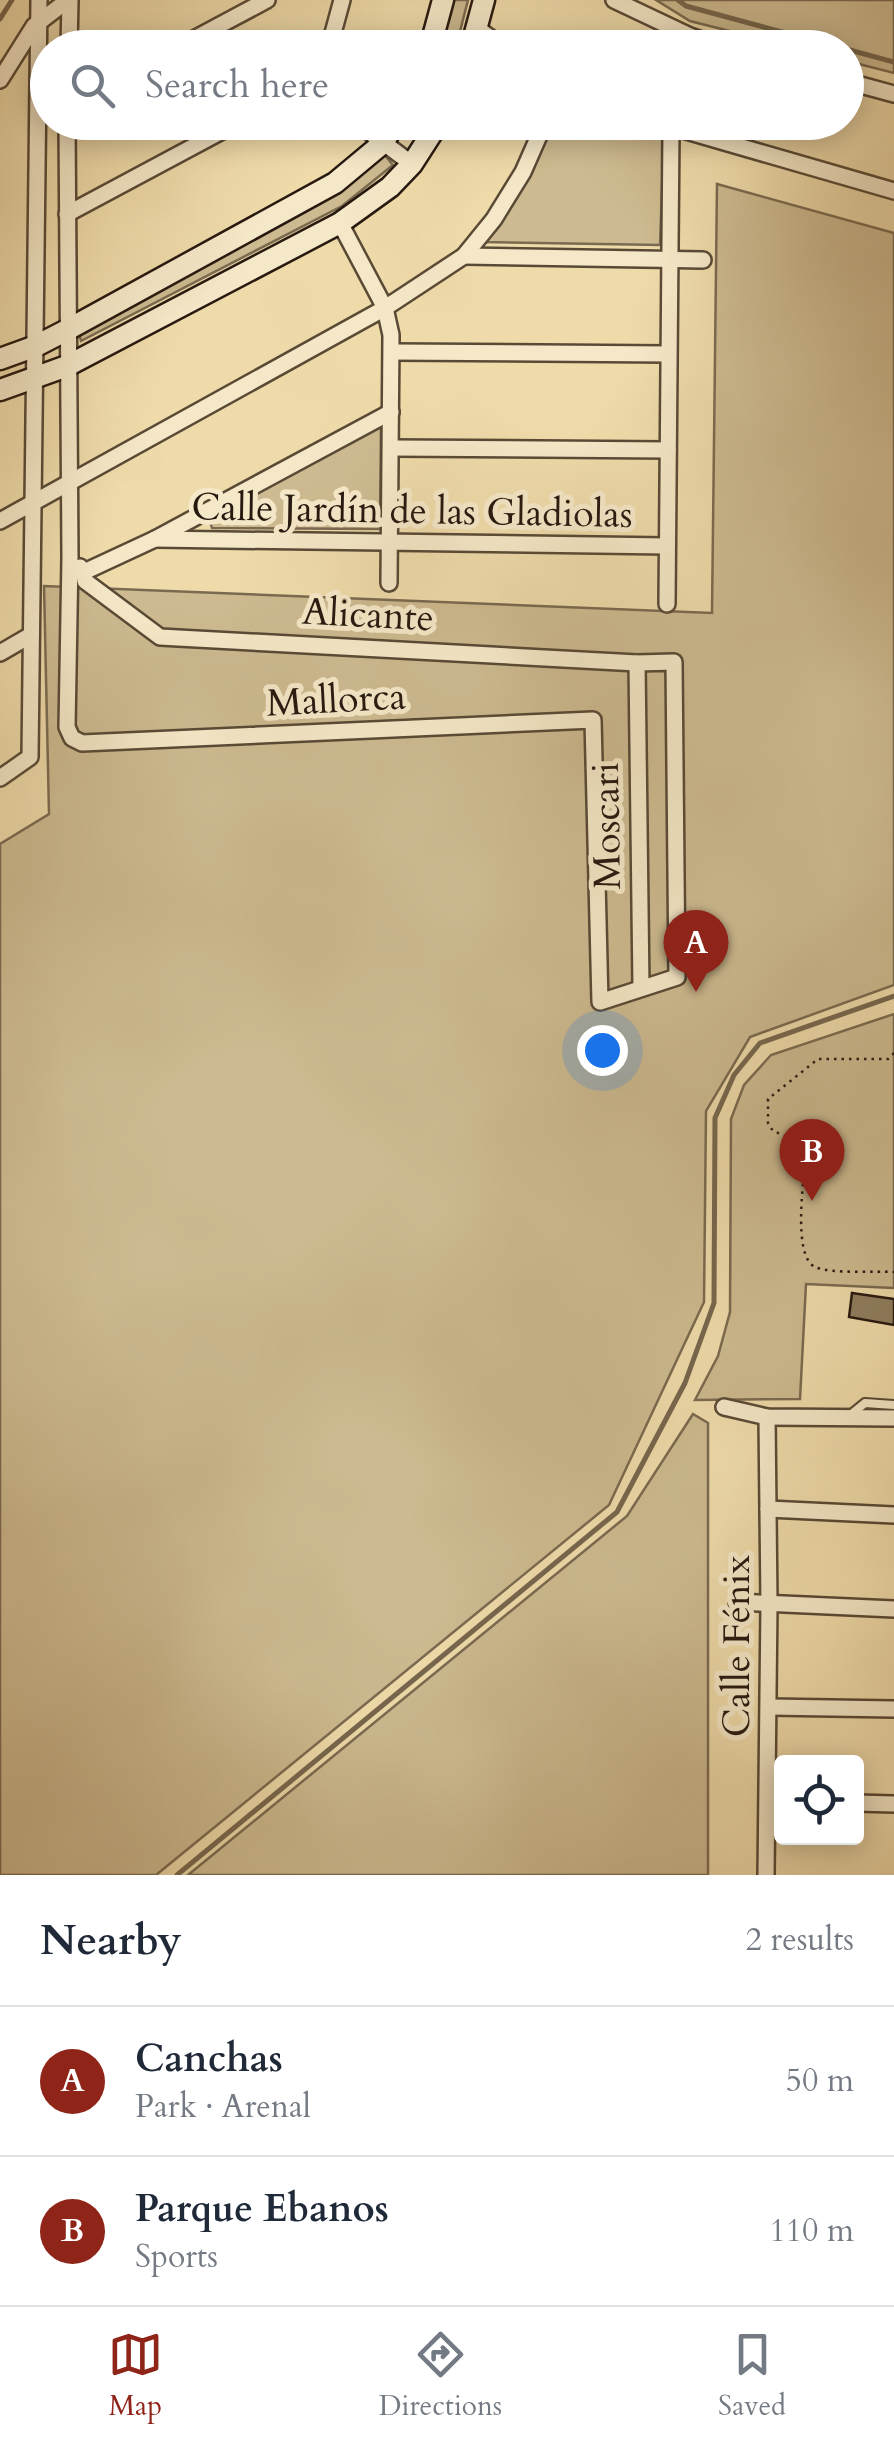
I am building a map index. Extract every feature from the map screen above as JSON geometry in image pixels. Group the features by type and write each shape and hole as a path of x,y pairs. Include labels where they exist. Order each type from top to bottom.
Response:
{"street":[{"path":"39,0 39,30"},
{"path":"33,30 39,21 69,0"},
{"path":"69,0 69,30"},
{"path":"211,30 267,0"},
{"path":"333,30 342,0"},
{"path":"435,30 443,0"},
{"path":"475,30 484,0"},
{"path":"614,0 677,30"},
{"path":"0,80 30,35"},
{"path":"864,85 894,94"},
{"path":"0,778 30,759 38,140"},
{"path":"68,140 70,557"},
{"path":"67,214 205,140"},
{"path":"379,140 412,164"},
{"path":"0,359 67,330 334,182 385,140"},
{"path":"0,390 67,366 340,223 390,187 427,140"},
{"path":"0,521 385,308 464,256 494,219 537,140"},
{"path":"667,604 671,140"},
{"path":"710,140 894,192"},
{"path":"340,223 385,308 392,352 390,582"},
{"path":"464,256 703,260"},
{"path":"392,352 668,354"},
{"path":"84,572 155,540 392,412"},
{"path":"391,448 668,450"},
{"name":"Calle Jardín de las Gladiolas","path":"155,540 667,546"},
{"name":"Alicante","path":"70,557 84,572 86,581 160,636 674,662 677,977 641,988"},
{"name":"Mallorca","path":"70,557 67,727 72,738 82,744 593,720 600,1002 641,988"},
{"path":"0,653 31,635"},
{"name":"Moscari","path":"637,663 641,988"},
{"path":"724,1407 767,1418 894,1418"},
{"name":"Calle Fénix","path":"766,1875 774,1801 769,1706 767,1418"},
{"path":"768,1509 894,1515"},
{"path":"737,1602 894,1609"},
{"path":"769,1706 894,1709"},
{"path":"864,1803 894,1804"}],"lane":[{"path":"849,1416 866,1403 894,1404"}],"path":[{"path":"894,1054 888,1059 818,1059 768,1099 766,1110 773,1131 793,1139 806,1154 801,1244 805,1259 817,1268 894,1272"}],"shaded area":[{"path":"450,0 468,0 460,30 442,30"},
{"path":"656,0 894,0 894,73 864,65 864,30 726,30 690,21"},
{"path":"546,140 664,140 660,245 485,242 518,194"},
{"path":"383,153 393,165 342,206 81,341 78,328"},
{"path":"717,184 894,233 894,985 750,1037 706,1111 704,1302 609,1505 156,1875 0,1875 0,844 49,814 44,586 712,613"},
{"path":"381,424 380,529 212,528 209,518"},
{"path":"894,1014 894,1288 806,1284 800,1399 695,1400 718,1356 730,1312 731,1119 744,1085 771,1055"},
{"path":"693,1414 708,1423 708,1875 188,1875 627,1516"}],"building":[{"path":"852,1293 894,1299 894,1325 849,1317"}],"waterway":[{"path":"0,19 12,0"},
{"path":"678,0 686,6 775,30"},
{"path":"864,54 894,62"},
{"path":"177,1875 617,1512 685,1383 714,1303 715,1118 734,1075 760,1043 894,996"}],"place":[{"name":"Canchas","path":"696,992"},
{"name":"Parque Ebanos","path":"812,1201"}]}
